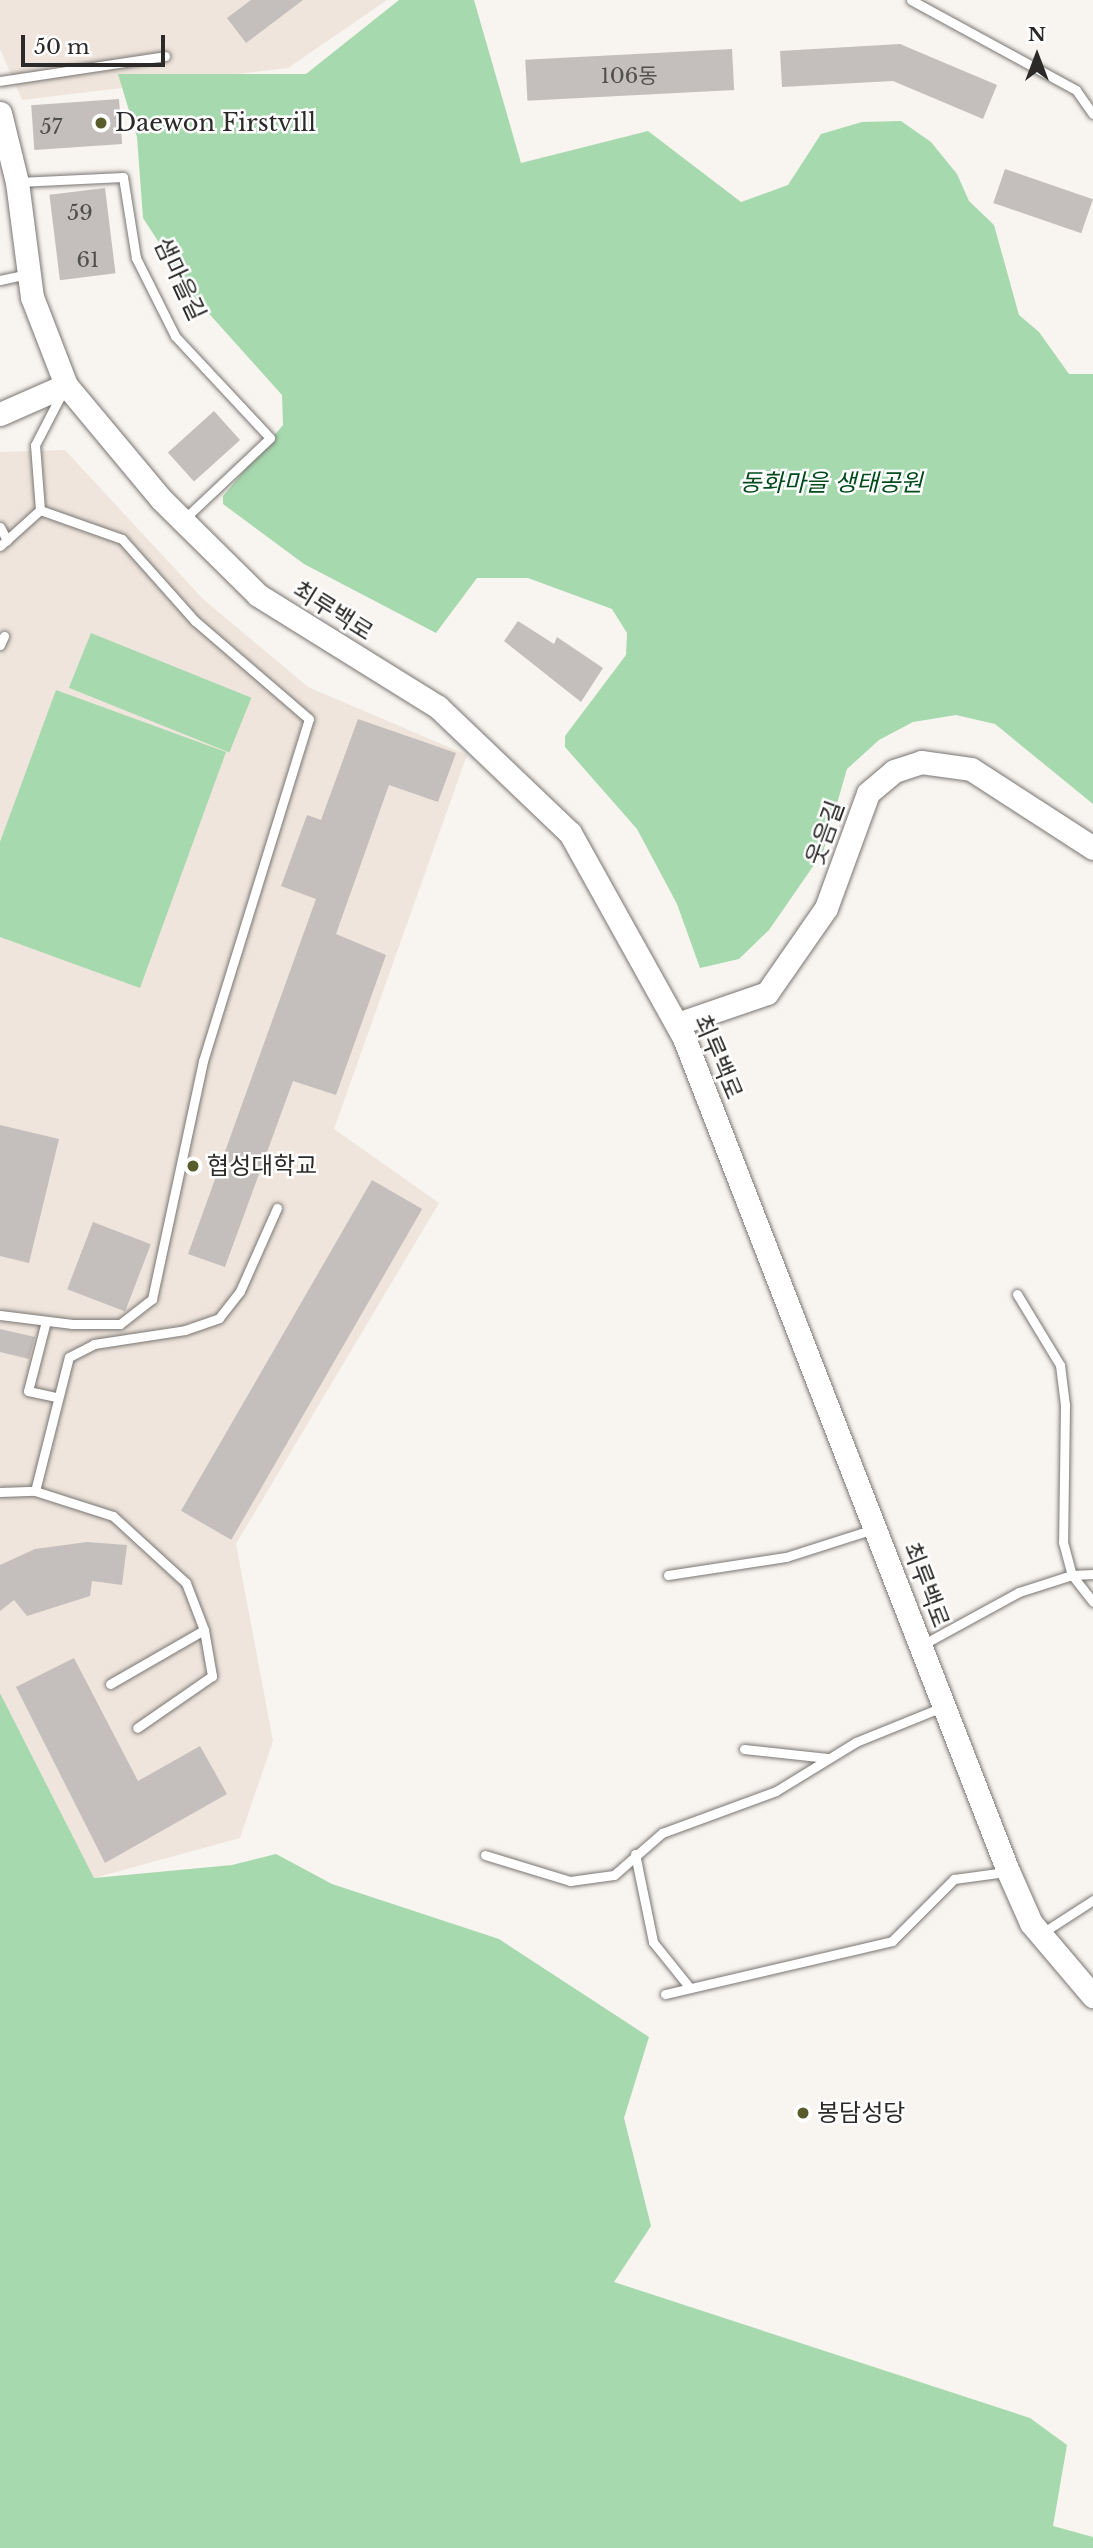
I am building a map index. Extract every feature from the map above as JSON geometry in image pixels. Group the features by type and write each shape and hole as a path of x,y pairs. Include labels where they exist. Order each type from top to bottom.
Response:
{"street":[{"path":"0,113 18,183 28,274 66,385 0,414"},
{"name":"최루백로","path":"66,385 182,520 258,595 438,707 570,833 677,1024 1008,1871 1040,1934 1093,1996"},
{"name":"웃음길","path":"677,1024 767,993 826,908 868,793 894,771 921,762 971,769 1093,848"}],"lane":[{"path":"911,0 1076,90 1093,114"},
{"path":"0,81 165,56"},
{"name":"샘마을길","path":"18,183 123,177 136,258 175,335 270,438 182,520"},
{"path":"0,280 28,274"},
{"path":"40,510 35,445 66,385"},
{"path":"3,543 40,510"},
{"path":"0,1315 46,1321 120,1324 152,1299 207,1049 309,719 195,621 122,539 40,510"},
{"path":"0,527 3,543"},
{"path":"35,1491 56,1398 69,1357 94,1344 185,1330 219,1318 240,1290 277,1208"},
{"path":"1017,1294 1060,1365 1065,1405 1063,1542 1072,1575 1093,1602"},
{"path":"46,1321 28,1391 56,1398"},
{"path":"0,1492 35,1491 113,1516 186,1583 204,1630 212,1676 137,1728"},
{"path":"668,1575 786,1557 876,1528"},
{"path":"920,1646 1019,1592 1072,1575 1093,1574"},
{"path":"110,1684 204,1630"},
{"path":"485,1855 570,1881 614,1875 662,1833 776,1791 828,1758 943,1707"},
{"path":"744,1749 828,1758"},
{"path":"635,1854 653,1942 690,1988"},
{"path":"665,1994 892,1941 954,1879 1008,1871"},
{"path":"1040,1934 1093,1900"}],"shaded area":[{"path":"0,0 387,0 288,68 22,100 0,49"},
{"name":"협성대학교","path":"65,450 203,599 308,687 467,755 334,1129 439,1203 236,1544 273,1741 240,1838 94,1878 0,1693 0,452"}],"green space":[{"name":"동화마을 생태공원","path":"399,0 474,0 521,163 648,131 741,202 788,185 821,134 862,122 901,121 931,142 957,174 969,201 994,225 1019,315 1039,332 1069,374 1093,374 1093,804 995,724 956,715 913,722 879,740 847,769 823,852 769,930 739,959 700,968 677,904 637,829 565,747 565,736 626,655 627,633 612,609 528,578 477,578 436,633 304,564 223,504 223,496 283,425 282,395 195,298 143,218 137,137 118,74 306,74"},
{"path":"91,633 251,698 229,753 69,688"},
{"path":"56,690 226,752 140,988 0,937 0,842"},
{"path":"0,1693 94,1878 232,1865 276,1854 332,1884 499,1939 649,2037 624,2118 651,2226 614,2282 1030,2418 1067,2445 1053,2526 1093,2537 1093,2548 0,2548"}],"building":[{"path":"251,0 303,0 246,43 227,18"},
{"path":"900,44 997,85 983,119 893,81 782,87 780,51"},
{"path":"732,49 734,90 527,101 525,60"},
{"path":"119,99 122,144 34,150 31,105"},
{"path":"1005,169 1093,199 1081,233 993,203"},
{"path":"105,188 115,273 60,280 49,195"},
{"path":"214,411 240,440 194,481 168,452"},
{"path":"518,621 554,644 557,637 603,668 581,702 504,641"},
{"path":"358,719 456,753 438,802 389,785 336,934 386,955 336,1095 293,1081 225,1267 188,1254 316,899 281,886 307,815 321,820"},
{"path":"0,1125 59,1139 29,1263 0,1256"},
{"path":"372,1180 422,1209 231,1540 181,1511"},
{"path":"93,1222 151,1244 125,1311 67,1289"},
{"path":"0,1329 35,1337 29,1359 0,1352"},
{"path":"87,1542 127,1545 122,1585 92,1581 90,1596 27,1616 14,1600 0,1611 0,1565 35,1549"},
{"path":"74,1658 138,1781 200,1746 227,1794 105,1863 16,1687"}],"place":[{"name":"Daewon Firstvill","path":"101,123"},
{"name":"협성대학교","path":"193,1166"},
{"name":"봉담성당","path":"803,2113"}]}
